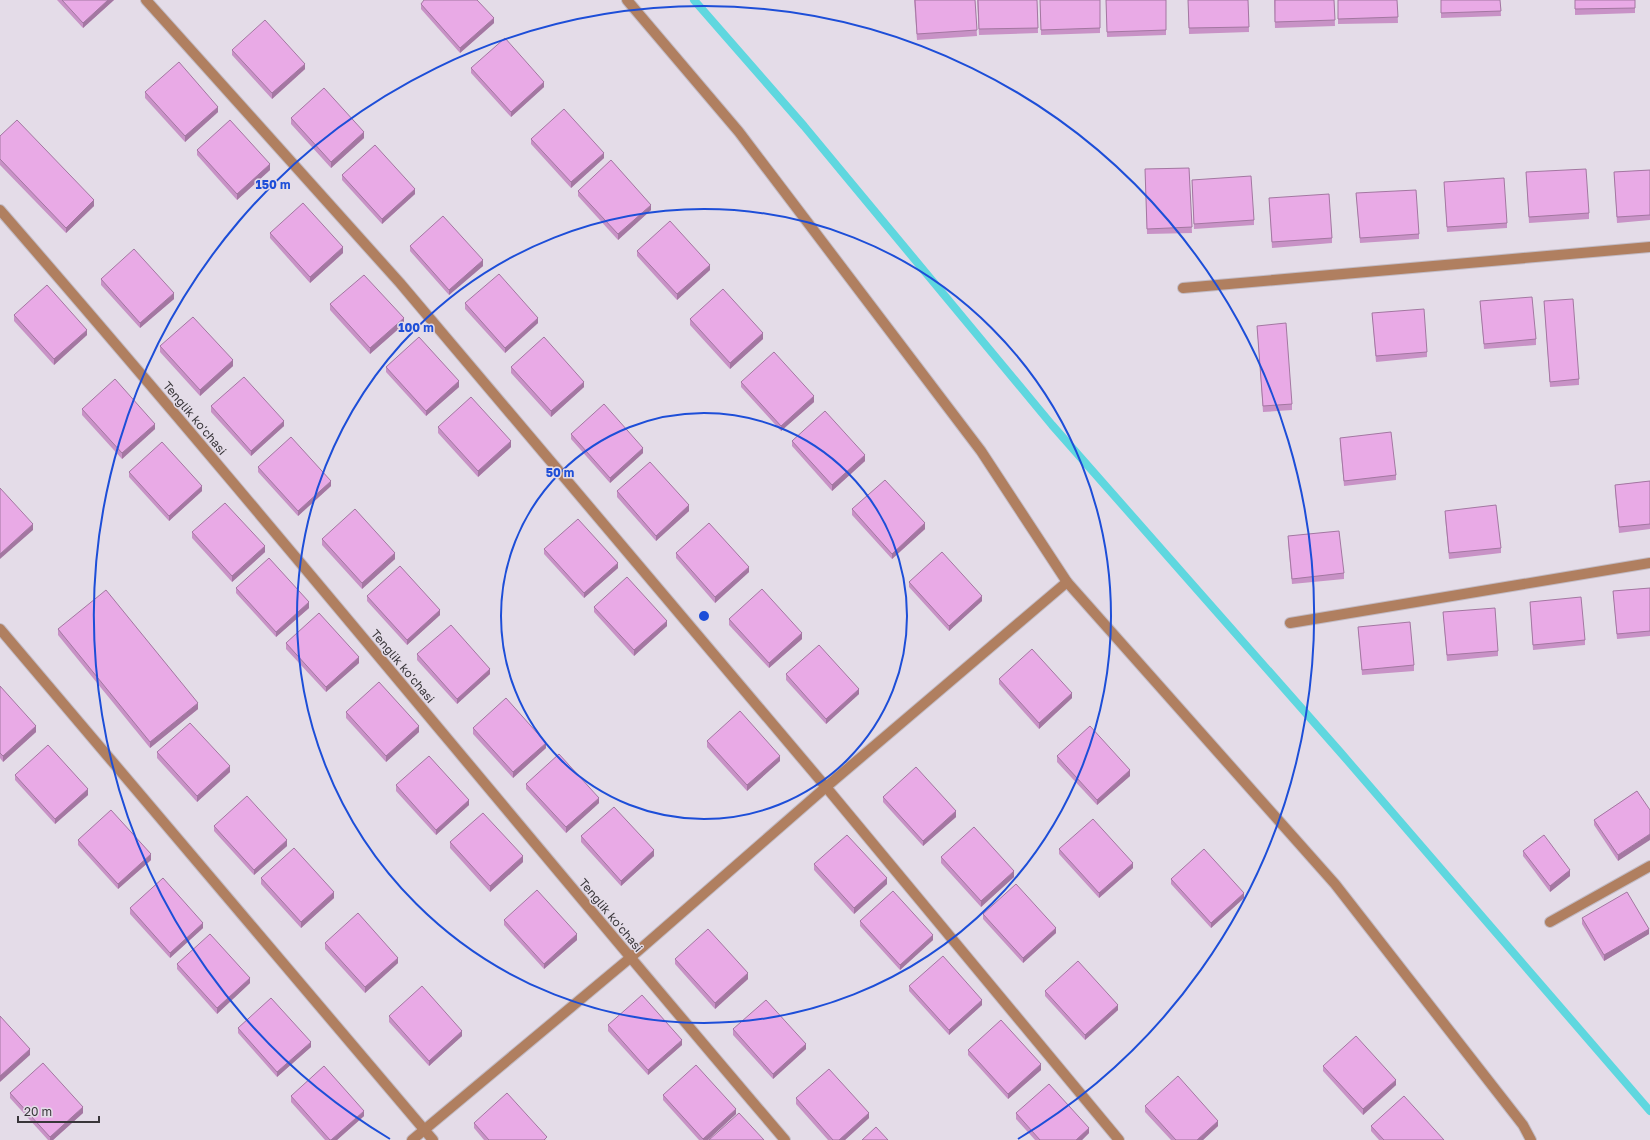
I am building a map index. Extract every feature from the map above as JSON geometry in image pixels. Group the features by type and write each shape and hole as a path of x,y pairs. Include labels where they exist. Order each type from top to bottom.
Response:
{"street":[{"path":"146,0 400,283 826,787 1119,1140"},
{"path":"627,0 739,132 981,451 1067,582 1335,884 1523,1125 1531,1140"},
{"name":"Tenglik ko'chasi","path":"0,210 114,341 630,958 785,1140"},
{"path":"1183,288 1650,247"},
{"path":"1290,623 1650,563"},
{"path":"412,1140 630,958 826,787 1067,582"},
{"path":"0,629 434,1140"},
{"path":"1550,922 1650,866"}],"building":[{"path":"62,0 108,0 83,23"},
{"path":"424,0 477,0 494,18 460,48 421,4"},
{"path":"915,0 975,0 977,30 917,34"},
{"path":"978,0 1037,0 1038,28 979,29"},
{"path":"1040,0 1100,0 1100,28 1041,30"},
{"path":"1106,0 1166,0 1166,30 1107,32"},
{"path":"1188,0 1248,0 1249,27 1189,28"},
{"path":"1275,0 1334,0 1335,20 1275,22"},
{"path":"1338,0 1397,0 1398,17 1338,19"},
{"path":"1441,0 1500,0 1501,11 1441,13"},
{"path":"1575,0 1635,0 1635,8 1575,9"},
{"path":"265,20 305,64 272,93 232,50"},
{"path":"505,38 544,82 511,112 471,68"},
{"path":"179,62 218,107 185,136 145,92"},
{"path":"324,88 364,132 331,162 291,118"},
{"path":"564,109 604,153 571,182 531,139"},
{"path":"17,120 94,200 66,228 0,159 0,136"},
{"path":"230,120 270,164 237,194 197,150"},
{"path":"375,145 415,189 382,219 342,175"},
{"path":"611,160 651,205 618,234 578,191"},
{"path":"1189,168 1192,227 1147,229 1145,169"},
{"path":"1586,169 1589,213 1529,217 1526,172"},
{"path":"1650,170 1650,215 1617,217 1614,172"},
{"path":"1251,176 1254,220 1194,224 1192,180"},
{"path":"1504,178 1507,223 1447,227 1444,182"},
{"path":"1416,190 1419,234 1360,238 1356,193"},
{"path":"1329,194 1332,238 1272,242 1269,198"},
{"path":"303,203 343,247 310,277 270,233"},
{"path":"443,216 483,260 449,290 410,246"},
{"path":"670,221 710,265 677,294 637,251"},
{"path":"134,249 174,293 140,323 101,279"},
{"path":"499,274 538,318 505,348 465,303"},
{"path":"364,275 404,318 370,348 330,304"},
{"path":"47,285 87,330 54,359 14,315"},
{"path":"723,289 763,333 730,363 690,319"},
{"path":"1532,297 1536,339 1484,344 1480,301"},
{"path":"1573,299 1579,379 1550,382 1544,301"},
{"path":"1424,309 1427,352 1376,356 1372,313"},
{"path":"193,317 233,360 200,390 160,346"},
{"path":"1286,323 1292,404 1263,406 1257,326"},
{"path":"419,337 459,381 426,411 386,367"},
{"path":"544,337 584,382 551,411 511,367"},
{"path":"774,352 814,396 781,426 741,382"},
{"path":"244,377 284,421 251,451 211,406"},
{"path":"115,379 155,424 122,453 82,409"},
{"path":"471,397 511,441 478,471 438,427"},
{"path":"604,404 643,448 610,478 571,434"},
{"path":"825,411 865,455 832,485 792,441"},
{"path":"1391,432 1396,475 1344,481 1340,438"},
{"path":"291,437 331,481 298,511 258,467"},
{"path":"162,442 202,486 169,516 129,472"},
{"path":"650,462 689,505 656,536 617,491"},
{"path":"885,480 925,523 892,554 852,509"},
{"path":"1650,481 1650,524 1619,527 1615,485"},
{"path":"0,488 33,524 0,554"},
{"path":"225,503 265,546 232,576 192,532"},
{"path":"1496,505 1501,548 1449,553 1445,511"},
{"path":"355,509 395,553 362,583 322,539"},
{"path":"578,519 618,563 584,593 544,549"},
{"path":"709,523 749,567 715,597 676,553"},
{"path":"1339,531 1344,573 1292,579 1288,536"},
{"path":"942,552 982,596 949,626 909,582"},
{"path":"269,558 309,602 276,632 236,588"},
{"path":"400,566 440,610 407,640 367,596"},
{"path":"627,577 667,621 634,650 594,607"},
{"path":"1650,588 1650,631 1617,634 1613,591"},
{"path":"762,589 802,633 769,663 729,619"},
{"path":"106,590 198,703 150,742 58,629"},
{"path":"1581,597 1585,640 1533,645 1530,602"},
{"path":"1495,608 1498,651 1447,655 1443,612"},
{"path":"319,613 359,657 326,687 286,643"},
{"path":"1410,622 1414,665 1362,670 1358,627"},
{"path":"451,625 490,669 457,699 417,654"},
{"path":"819,645 859,689 826,719 786,674"},
{"path":"1032,649 1072,693 1039,723 999,679"},
{"path":"379,682 419,726 386,756 346,712"},
{"path":"0,686 36,726 3,756 0,753"},
{"path":"506,698 546,743 513,772 473,728"},
{"path":"740,711 780,756 747,785 707,741"},
{"path":"190,723 230,766 197,796 157,752"},
{"path":"1090,726 1130,770 1097,800 1057,756"},
{"path":"48,745 88,789 55,819 15,775"},
{"path":"559,754 599,798 566,827 526,784"},
{"path":"429,756 469,800 436,830 396,785"},
{"path":"916,767 956,811 923,841 883,797"},
{"path":"1637,791 1650,810 1650,834 1618,855 1594,820"},
{"path":"247,796 287,840 254,870 214,826"},
{"path":"614,807 654,850 621,881 581,836"},
{"path":"111,810 151,854 118,884 78,840"},
{"path":"483,813 523,856 490,886 450,842"},
{"path":"1093,819 1133,863 1099,893 1059,849"},
{"path":"974,827 1014,871 981,901 941,857"},
{"path":"847,835 887,878 854,908 814,864"},
{"path":"1544,835 1570,870 1550,886 1523,851"},
{"path":"294,848 334,892 301,922 261,878"},
{"path":"1204,849 1244,893 1211,923 1171,879"},
{"path":"163,878 203,923 170,953 130,908"},
{"path":"1016,884 1056,928 1023,958 983,914"},
{"path":"537,890 577,934 544,964 504,920"},
{"path":"893,891 933,935 900,965 860,921"},
{"path":"1627,892 1649,929 1604,955 1582,918"},
{"path":"358,913 398,958 365,987 325,943"},
{"path":"708,929 748,973 715,1003 675,959"},
{"path":"210,934 250,978 217,1008 177,964"},
{"path":"943,956 982,1000 949,1030 909,986"},
{"path":"1078,961 1118,1005 1085,1035 1045,991"},
{"path":"422,986 462,1031 429,1061 389,1016"},
{"path":"642,995 682,1040 648,1070 608,1025"},
{"path":"271,998 311,1042 277,1072 238,1028"},
{"path":"766,1000 806,1044 773,1074 733,1029"},
{"path":"0,1016 30,1049 0,1076"},
{"path":"1001,1020 1041,1064 1008,1094 968,1050"},
{"path":"1356,1036 1396,1080 1363,1109 1323,1066"},
{"path":"43,1063 83,1107 50,1137 10,1093"},
{"path":"696,1065 736,1109 703,1139 663,1095"},
{"path":"324,1066 364,1111 331,1140 291,1096"},
{"path":"829,1069 869,1113 839,1140 833,1140 796,1098"},
{"path":"1178,1076 1218,1121 1197,1140 1176,1140 1145,1106"},
{"path":"1049,1084 1089,1128 1076,1140 1040,1140 1016,1113"},
{"path":"507,1093 547,1137 544,1140 489,1140 474,1123"},
{"path":"1404,1096 1444,1140 1384,1140 1371,1126"},
{"path":"739,1113 764,1140 709,1140"},
{"path":"876,1127 888,1140 862,1140"}],"waterway":[{"path":"694,0 804,126 1052,425 1341,753 1650,1111"}]}
